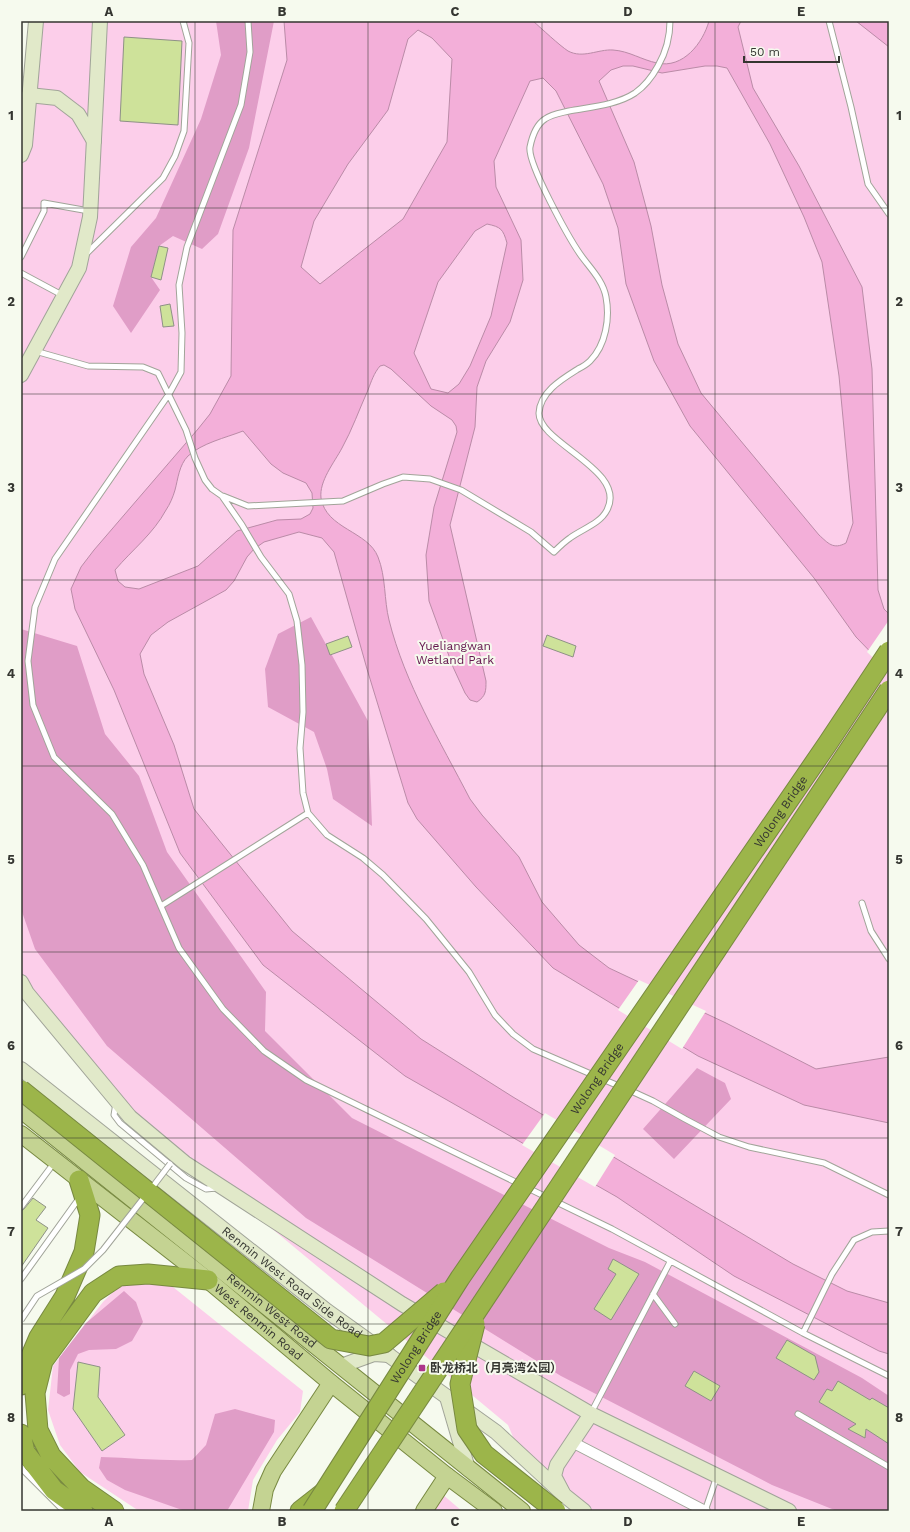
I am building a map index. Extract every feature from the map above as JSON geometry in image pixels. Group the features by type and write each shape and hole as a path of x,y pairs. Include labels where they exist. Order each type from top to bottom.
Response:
{"highway":[{"name":"Wolong Bridge","path":"312,1511 460,1278 828,743 889,651"},
{"name":"Wolong Bridge","path":"344,1511 889,690"},
{"path":"21,1090 331,1339 368,1346 384,1343 460,1278"},
{"path":"21,1385 24,1372 39,1337 65,1296 84,1252 90,1215 81,1187"},
{"path":"114,1511 81,1488 51,1456 38,1430 35,1393 43,1361 93,1293 118,1276 148,1274 208,1280"},
{"path":"478,1311 460,1384 467,1429 484,1454 560,1503"},
{"path":"21,1434 25,1452 54,1490 83,1511"},
{"path":"300,1511 326,1491"}],"main road":[{"name":"Renmin West Road","path":"21,1110 522,1511"},
{"name":"West Renmin Road","path":"21,1134 55,1161 81,1187 208,1280 331,1383 447,1476 494,1511"},
{"path":"261,1511 266,1489 273,1471 331,1383"},
{"path":"424,1511 447,1476"}],"street":[{"path":"21,155 24,145 36,21"},
{"path":"21,375 78,268 90,212 100,21"},
{"path":"29,95 58,98 78,114 94,142"},
{"path":"21,982 27,993 130,1117 185,1163 402,1304 591,1414 789,1511"},
{"name":"Renmin West Road Side Road","path":"21,1069 321,1306 496,1432 521,1456 560,1503 584,1511"},
{"path":"341,1366 374,1354 389,1356"},
{"path":"447,1397 468,1469"},
{"path":"521,1456 536,1466 548,1467 557,1465 591,1414"},
{"path":"572,1442 705,1511"},
{"name":"Renmin West Road Side Road","path":"557,1465 554,1476 560,1503"}],"lane":[{"path":"80,259 163,178 175,156 184,132 189,43 182,21"},
{"path":"248,21 250,52 241,105 187,247 179,285 182,334 180,372 169,394 55,559 35,607 28,661 33,705 54,756 112,814 143,865 179,948 223,1009 264,1051 306,1080 612,1230 803,1333 889,1376"},
{"path":"34,351 88,366 143,367 158,373 186,430 195,458 205,480 212,489 222,496 248,506 343,501 404,477 430,479 461,490 531,532 554,552 571,537 593,525 607,510 610,499 607,486 599,474 558,440 544,426 539,414 548,391 590,361 603,341 607,321 606,296 597,278 579,254 563,228 539,178 529,149 534,132 544,120 556,114 615,101 634,94 653,75 662,58 670,33 670,21"},
{"path":"829,21 851,107 868,184 889,214"},
{"path":"21,257 44,212 44,203 90,212"},
{"path":"21,273 63,296"},
{"path":"222,496 242,525 261,557 289,594 296,621 302,665 303,712 300,748 303,793 308,813 327,835 363,858 383,875 426,919 469,972 495,1015 513,1034 533,1049 653,1100 685,1120 719,1137 749,1147 824,1163 889,1195"},
{"path":"161,906 308,813"},
{"path":"862,903 871,931 889,959"},
{"path":"116,1101 114,1115 120,1123 186,1178 206,1189 222,1187"},
{"path":"21,1207 55,1161"},
{"path":"21,1320 37,1296 84,1269 103,1250 170,1164"},
{"path":"21,1279 81,1187"},
{"path":"803,1333 832,1274 854,1240 872,1232 889,1231"},
{"path":"591,1414 670,1262"},
{"path":"654,1294 675,1324"},
{"path":"798,1414 889,1467"},
{"path":"21,1466 24,1471 64,1511"},
{"path":"705,1511 717,1476"}],"green space":[{"name":"Yueliangwan Wetland Park","path":"30,21 889,21 889,1511 584,1511 521,1456 508,1425 222,1187 130,1117 21,994 21,101"},
{"path":"122,1283 168,1283 303,1391 300,1412 277,1440 253,1480 248,1511 139,1511 80,1472 60,1445 48,1410 53,1366 103,1302"},
{"path":"442,1494 462,1511 431,1511"}],"shaded area":[{"path":"216,21 274,21 249,148 218,234 202,249 173,236 159,246 151,277 160,290 131,333 113,306 131,247 156,218 201,119 221,55"},
{"path":"284,21 533,21 555,41 568,51 574,53 585,54 613,50 625,52 651,62 666,64 683,58 697,46 709,21 741,21 738,27 753,88 799,166 862,287 872,369 878,590 884,609 889,614 889,671 856,637 814,578 690,426 654,361 626,284 618,228 603,184 556,91 543,78 530,81 494,161 496,187 521,240 523,280 510,322 486,361 477,387 475,427 450,525 486,681 485,693 480,700 477,702 470,700 465,693 453,667 429,601 426,555 434,507 457,432 456,426 452,420 431,406 391,369 384,365 380,366 373,378 346,441 322,485 321,498 324,508 331,517 366,541 373,548 378,557 384,580 389,620 404,667 435,734 470,799 519,857 542,902 579,945 609,968 726,1023 816,1069 889,1057 889,1123 804,1105 698,1056 553,968 476,887 417,819 408,803 367,669 334,552 322,538 299,532 264,542 254,549 247,557 234,581 226,590 168,622 151,635 140,654 144,674 174,745 194,809 292,931 421,1039 513,1097 793,1264 847,1291 889,1303 889,1354 879,1351 734,1276 617,1197 405,1076 263,965 180,853 114,690 75,609 71,589 81,567 94,550 210,414 231,376 233,230 287,60","holes":["418,30 432,38 452,59 447,142 403,219 320,284 301,267 314,221 348,164 388,110 408,39","623,66 633,66 662,73 705,66 727,68 770,144 804,217 822,262 839,376 853,523 846,543 834,546 819,535 701,393 678,344 662,285 651,226 634,162 599,81 611,70","487,224 495,226 501,229 507,243 491,316 470,366 459,384 448,393 431,389 414,353 438,282 475,231","243,431 271,464 283,473 306,483 312,493 313,508 310,514 301,519 277,520 237,531 198,566 139,589 125,587 118,581 115,570 161,519 172,498 179,472 188,456 194,451 214,441"]},
{"path":"856,21 889,21 889,47"},
{"path":"311,617 368,721 372,826 333,799 327,769 314,732 268,707 265,669 278,634"},
{"path":"21,629 77,646 105,734 139,776 167,852 266,992 265,1031 352,1118 609,1248 645,1262 862,1378 889,1396 889,1511 837,1511 772,1485 561,1376 306,1218 107,1046 35,949 21,909"},
{"path":"697,1068 725,1083 731,1099 674,1159 643,1129"},
{"path":"124,1291 136,1302 143,1322 132,1341 116,1349 89,1350 78,1354 70,1370 70,1394 64,1397 57,1393 59,1358 86,1323"},
{"path":"235,1409 275,1420 274,1432 227,1511 185,1511 125,1490 107,1480 99,1468 101,1457 192,1460 206,1445 215,1414"}],"pier":[{"path":"889,620 889,673 867,652"},
{"path":"639,980 706,1011 682,1049 618,1010"},
{"path":"545,1113 615,1155 595,1187 522,1145"}],"building":[{"path":"124,37 182,41 178,125 120,121"},
{"path":"159,246 168,248 161,280 151,277"},
{"path":"170,304 174,326 163,327 160,306"},
{"path":"547,635 576,646 573,657 543,646"},
{"path":"348,636 352,647 330,655 326,644"},
{"path":"33,1198 46,1207 36,1220 48,1228 21,1267 21,1211"},
{"path":"613,1259 639,1274 611,1320 594,1309 616,1274 608,1269"},
{"path":"787,1340 815,1356 819,1372 814,1380 776,1358"},
{"path":"78,1362 100,1367 98,1397 125,1435 102,1451 73,1409"},
{"path":"694,1371 720,1386 711,1401 685,1386"},
{"path":"838,1381 870,1400 872,1398 889,1408 889,1444 866,1429 865,1438 848,1429 856,1424 819,1402 827,1389 832,1391"}],"place":[{"name":"卧龙桥北（月亮湾公园）","path":"422,1368"}]}
